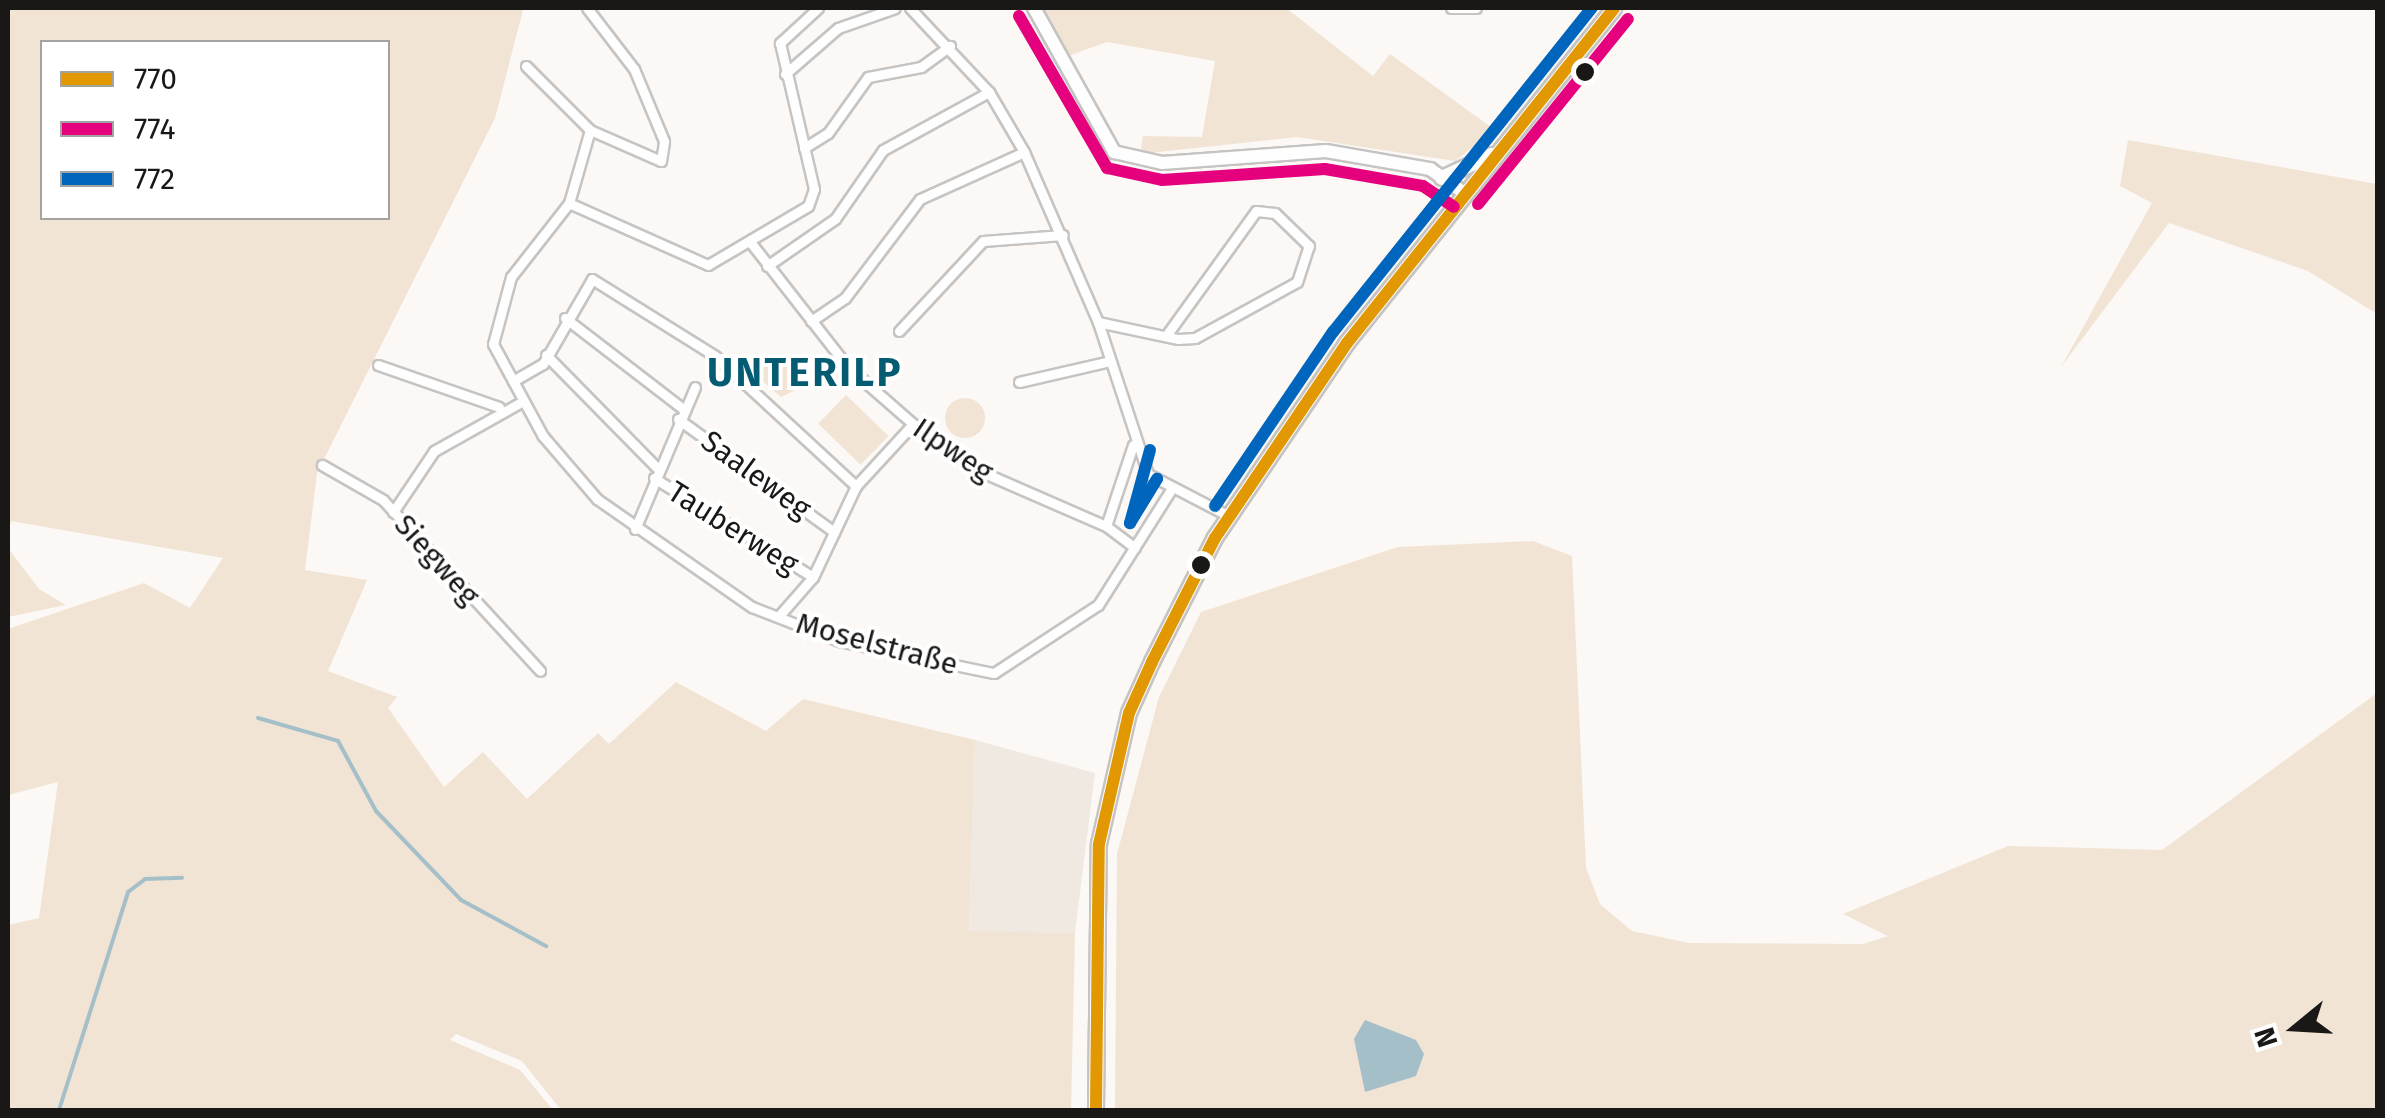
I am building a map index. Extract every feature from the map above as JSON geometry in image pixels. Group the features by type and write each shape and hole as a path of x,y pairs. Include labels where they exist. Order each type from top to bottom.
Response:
{"main road":[{"path":"1034,8 1114,152 1162,163 1326,152 1442,178 1464,193"},
{"path":"1096,1110 1095,909 1111,778 1136,696 1228,516 1464,193 1614,8"},
{"path":"1442,178 1496,153"}],"street":[{"path":"526,66 590,130 649,162 666,150 634,68 587,8"},
{"path":"569,204 708,265 808,206 814,189 785,74 786,30 818,8"},
{"path":"785,74 838,28 895,8"},
{"path":"910,8 950,46 989,92 1024,152 1064,235 1098,322 1133,444 1148,474 1228,516"},
{"path":"1452,8 1476,8"},
{"path":"804,148 828,133 868,77 921,67 950,46"},
{"path":"767,266 835,219 883,150 989,92"},
{"name":"Moselstraße","path":"590,130 569,204 510,277 492,335 523,401 578,480 635,530 778,618 839,641 994,673 1098,605 1172,488"},
{"path":"810,321 845,298 920,199 1024,152"},
{"path":"1098,322 1166,336 1195,338 1297,282 1310,262 1293,230 1256,211 1166,336"},
{"path":"900,331 983,241 1064,235"},
{"name":"Ilpweg","path":"751,243 810,321 914,424 976,469 1106,526"},
{"path":"514,381 546,355 592,279 715,356 856,486"},
{"name":"Saaleweg","path":"565,318 680,414 834,532"},
{"name":"Tauberweg","path":"546,355 655,473 813,577"},
{"path":"1019,382 1110,362"},
{"path":"378,365 499,407"},
{"path":"635,530 655,473 694,387"},
{"path":"394,512 434,451 499,407 523,401"},
{"path":"778,618 813,577 856,486 914,424"},
{"path":"1133,444 1106,526 1134,548"},
{"name":"Siegweg","path":"322,465 394,512 540,672"}],"shaded area":[{"path":"8,8 537,8 523,10 495,118 317,473 305,570 367,580 328,671 397,697 388,708 444,787 483,752 527,799 598,733 609,744 676,682 766,731 803,699 975,740 969,931 1075,933 1071,1110 561,1110 522,1061 456,1034 450,1040 520,1070 553,1110 8,1110 8,925 39,918 58,782 8,795 8,629 144,583 190,608 223,558 11,521 8,531"},
{"path":"1034,8 1286,8 1373,76 1390,54 1495,130 1455,161 1297,137 1140,154 1143,136 1202,137 1215,61 1107,42 1068,56"},
{"path":"2128,140 2377,184 2377,314 2308,271 2169,223 2061,367 2152,203 2120,186"},
{"path":"756,362 773,364 775,375 782,363 799,366 798,389 781,397 754,374"},
{"path":"846,395 888,436 861,465 818,424"},
{"path":"965,398 979,404 985,418 979,432 965,438 951,432 945,418 951,404"},
{"path":"1533,541 1572,556 1586,868 1600,904 1632,931 1689,943 1863,944 1888,936 1843,914 2008,846 2162,850 2377,693 2377,1110 1115,1110 1117,854 1159,697 1201,612 1398,547"},
{"path":"8,548 39,589 66,605 8,617"},
{"path":"975,740 1095,773 1075,933 969,932"}],"water":[{"path":"1365,1020 1416,1040 1424,1054 1416,1076 1365,1092 1354,1039"}],"waterway":[{"path":"258,718 338,741 376,811 461,900 546,946"},
{"path":"59,1110 128,892 145,879 182,878"}],"transit line":[{"name":"772","path":"1215,506 1333,332 1592,8"},
{"name":"770","path":"1096,1110 1099,844 1129,713 1152,662 1215,538 1347,343 1614,8"},
{"name":"774","path":"1019,16 1107,168 1162,180 1325,169 1423,186 1454,207"},
{"name":"774","path":"1478,204 1628,19"},
{"name":"772","path":"1150,450 1130,523 1157,479"}],"district":[{"name":"UNTERILP","path":"805,373"}]}
